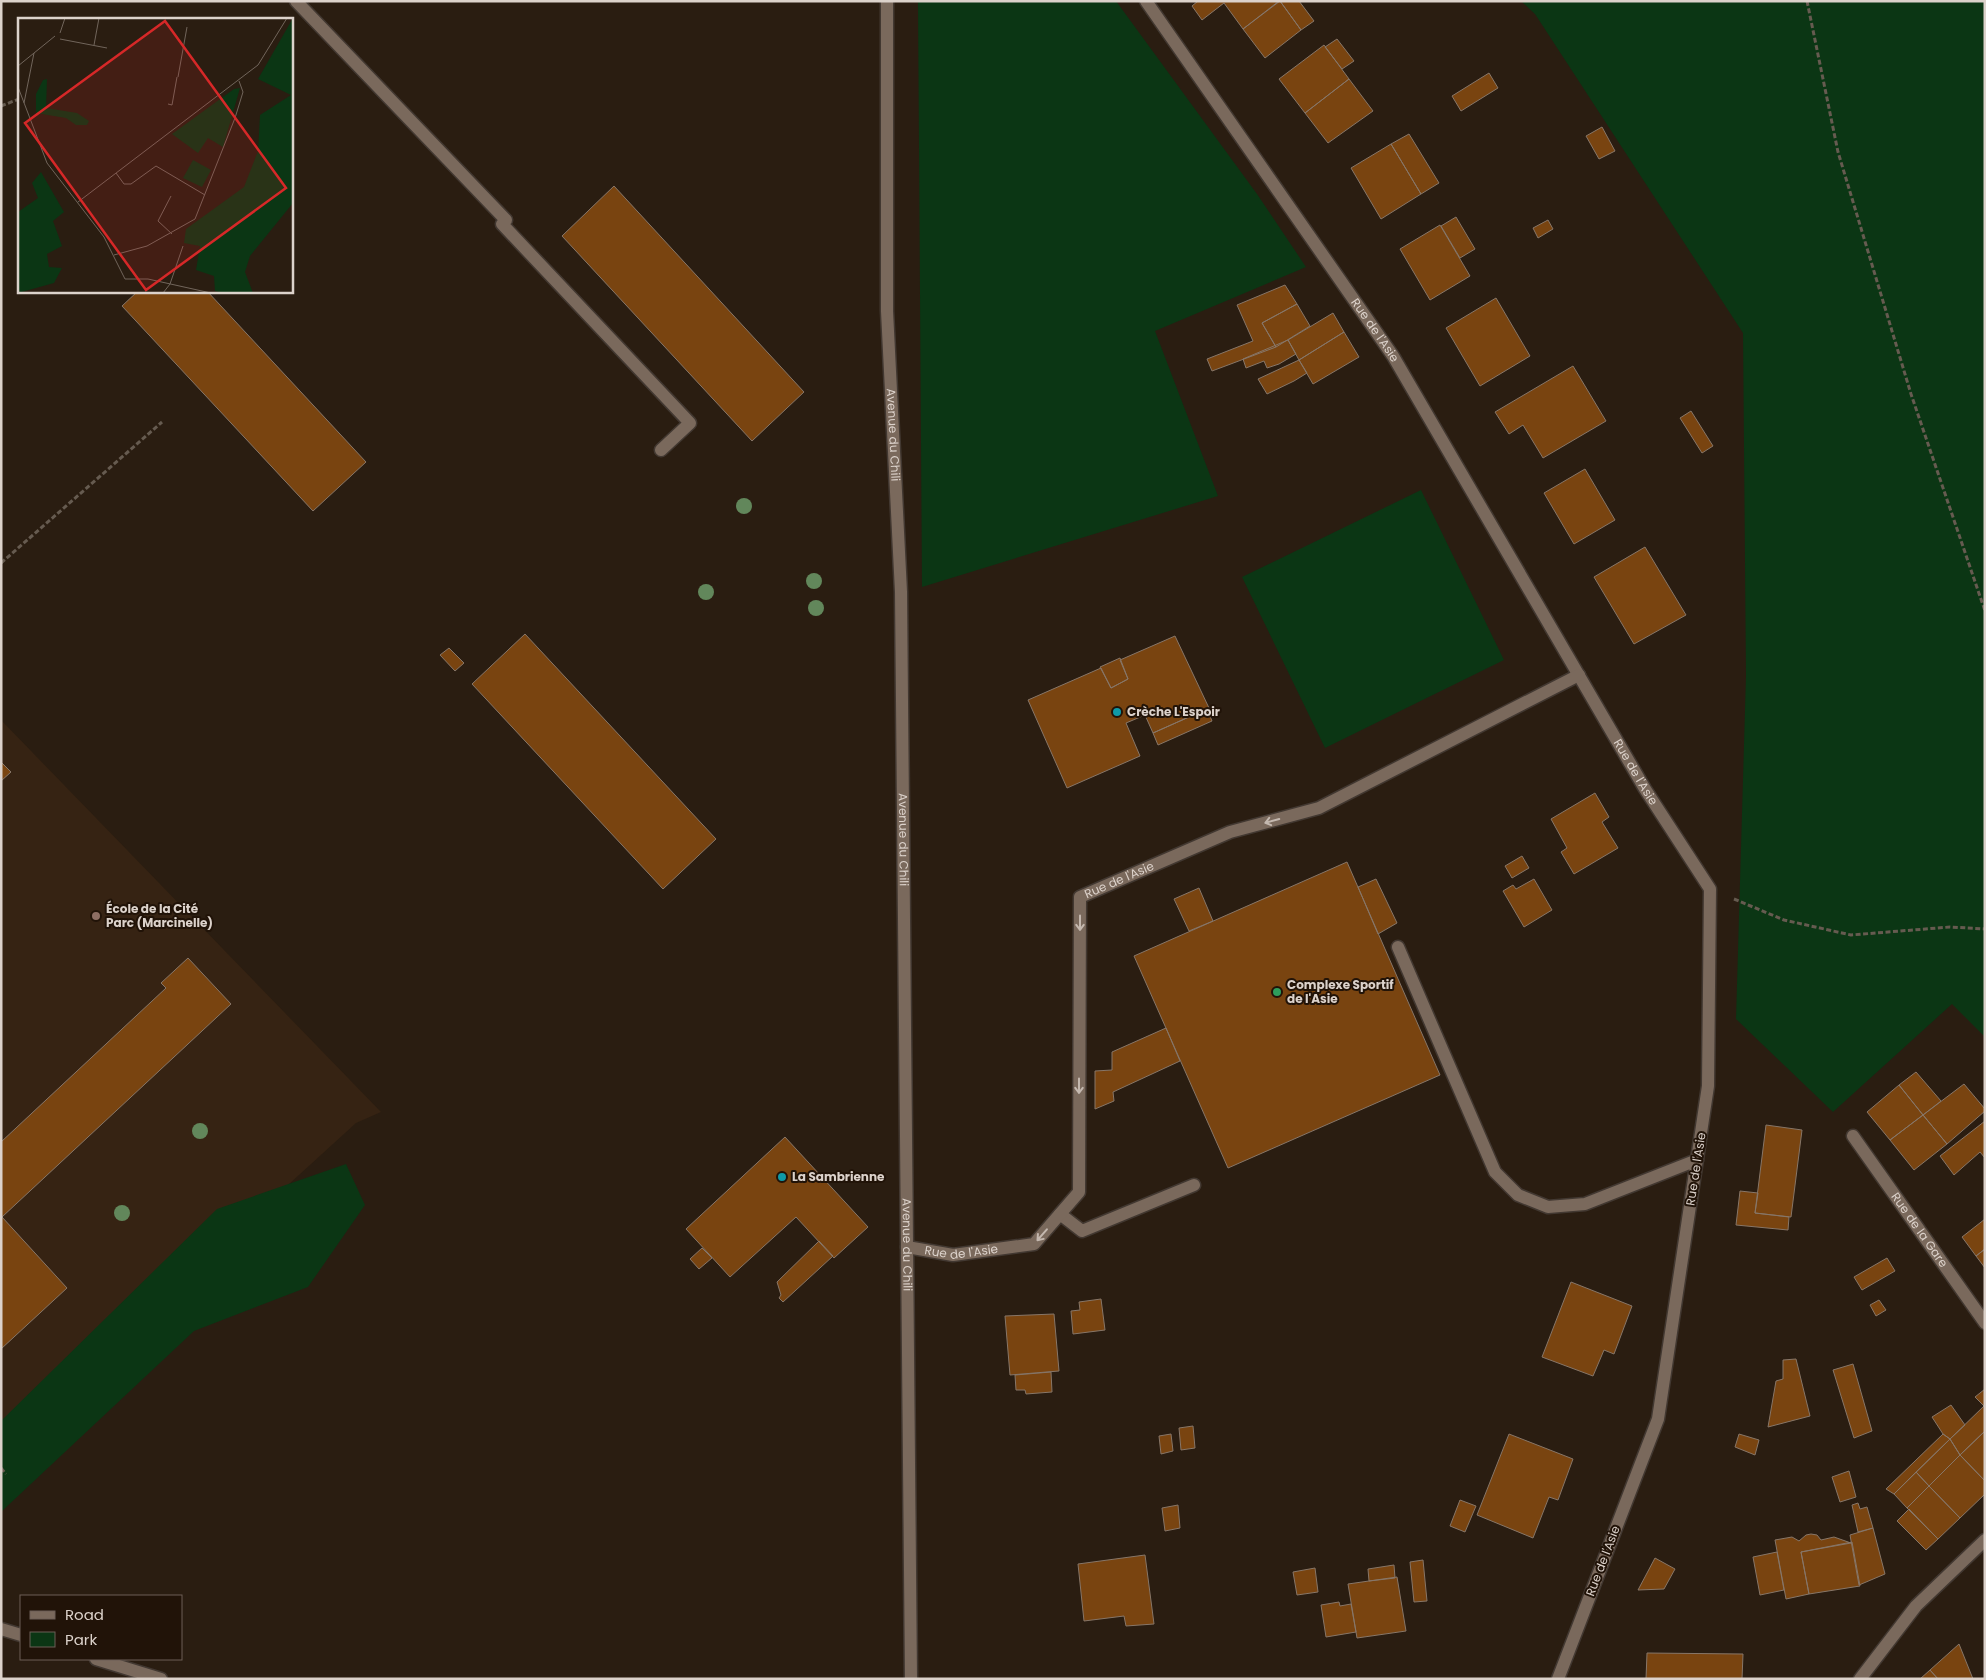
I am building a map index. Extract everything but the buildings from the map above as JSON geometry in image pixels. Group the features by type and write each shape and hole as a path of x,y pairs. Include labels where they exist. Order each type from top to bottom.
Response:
{"street":[{"path":"296,1 690,423 661,450"},
{"name":"Avenue du Chili","path":"887,1 887,311 901,592 912,1679"},
{"name":"Rue de l'Asie","path":"1146,1 1393,356 1645,789 1710,889 1708,1086 1658,1419 1558,1679"},
{"name":"Rue de l'Asie","path":"908,1246 953,1255 1034,1244 1079,1192 1080,897 1230,832 1319,808 1579,675"},
{"path":"1398,947 1495,1172 1518,1195 1548,1207 1585,1204 1697,1160"},
{"name":"Rue de la Gare","path":"1853,1136 1985,1323"},
{"path":"1060,1214 1082,1231 1194,1185"},
{"path":"1860,1679 1916,1606 1985,1540"},
{"path":"1,1629 20,1635"},
{"path":"99,1660 161,1679"}],"path":[{"path":"1807,1 1838,152 1912,394 1985,611"},
{"path":"1,106 18,99"},
{"path":"1,564 162,422"},
{"path":"1710,889 1784,920 1851,934 1950,927 1985,929"},
{"path":"1,1468 6,1474"}],"shaded area":[{"name":"École de la Cité Parc (Marcinelle)","path":"1,720 381,1112 356,1123 1,1447"}],"green space":[{"path":"918,1 1116,1 1257,194 1306,267 1155,331 1218,496 922,587"},
{"path":"1521,1 1985,1 1985,1037 1952,1004 1833,1112 1736,1019 1746,676 1743,333 1535,14"},
{"path":"1421,490 1504,660 1325,748 1242,577"},
{"path":"346,1164 365,1205 308,1287 194,1331 1,1512 1,1421 217,1209"}],"place":[{"name":"Crèche L'Espoir","path":"1117,712"},
{"name":"École de la Cité Parc (Marcinelle)","path":"96,916"},
{"name":"Complexe Sportif de l'Asie","path":"1277,992"},
{"name":"La Sambrienne","path":"782,1177"}]}
